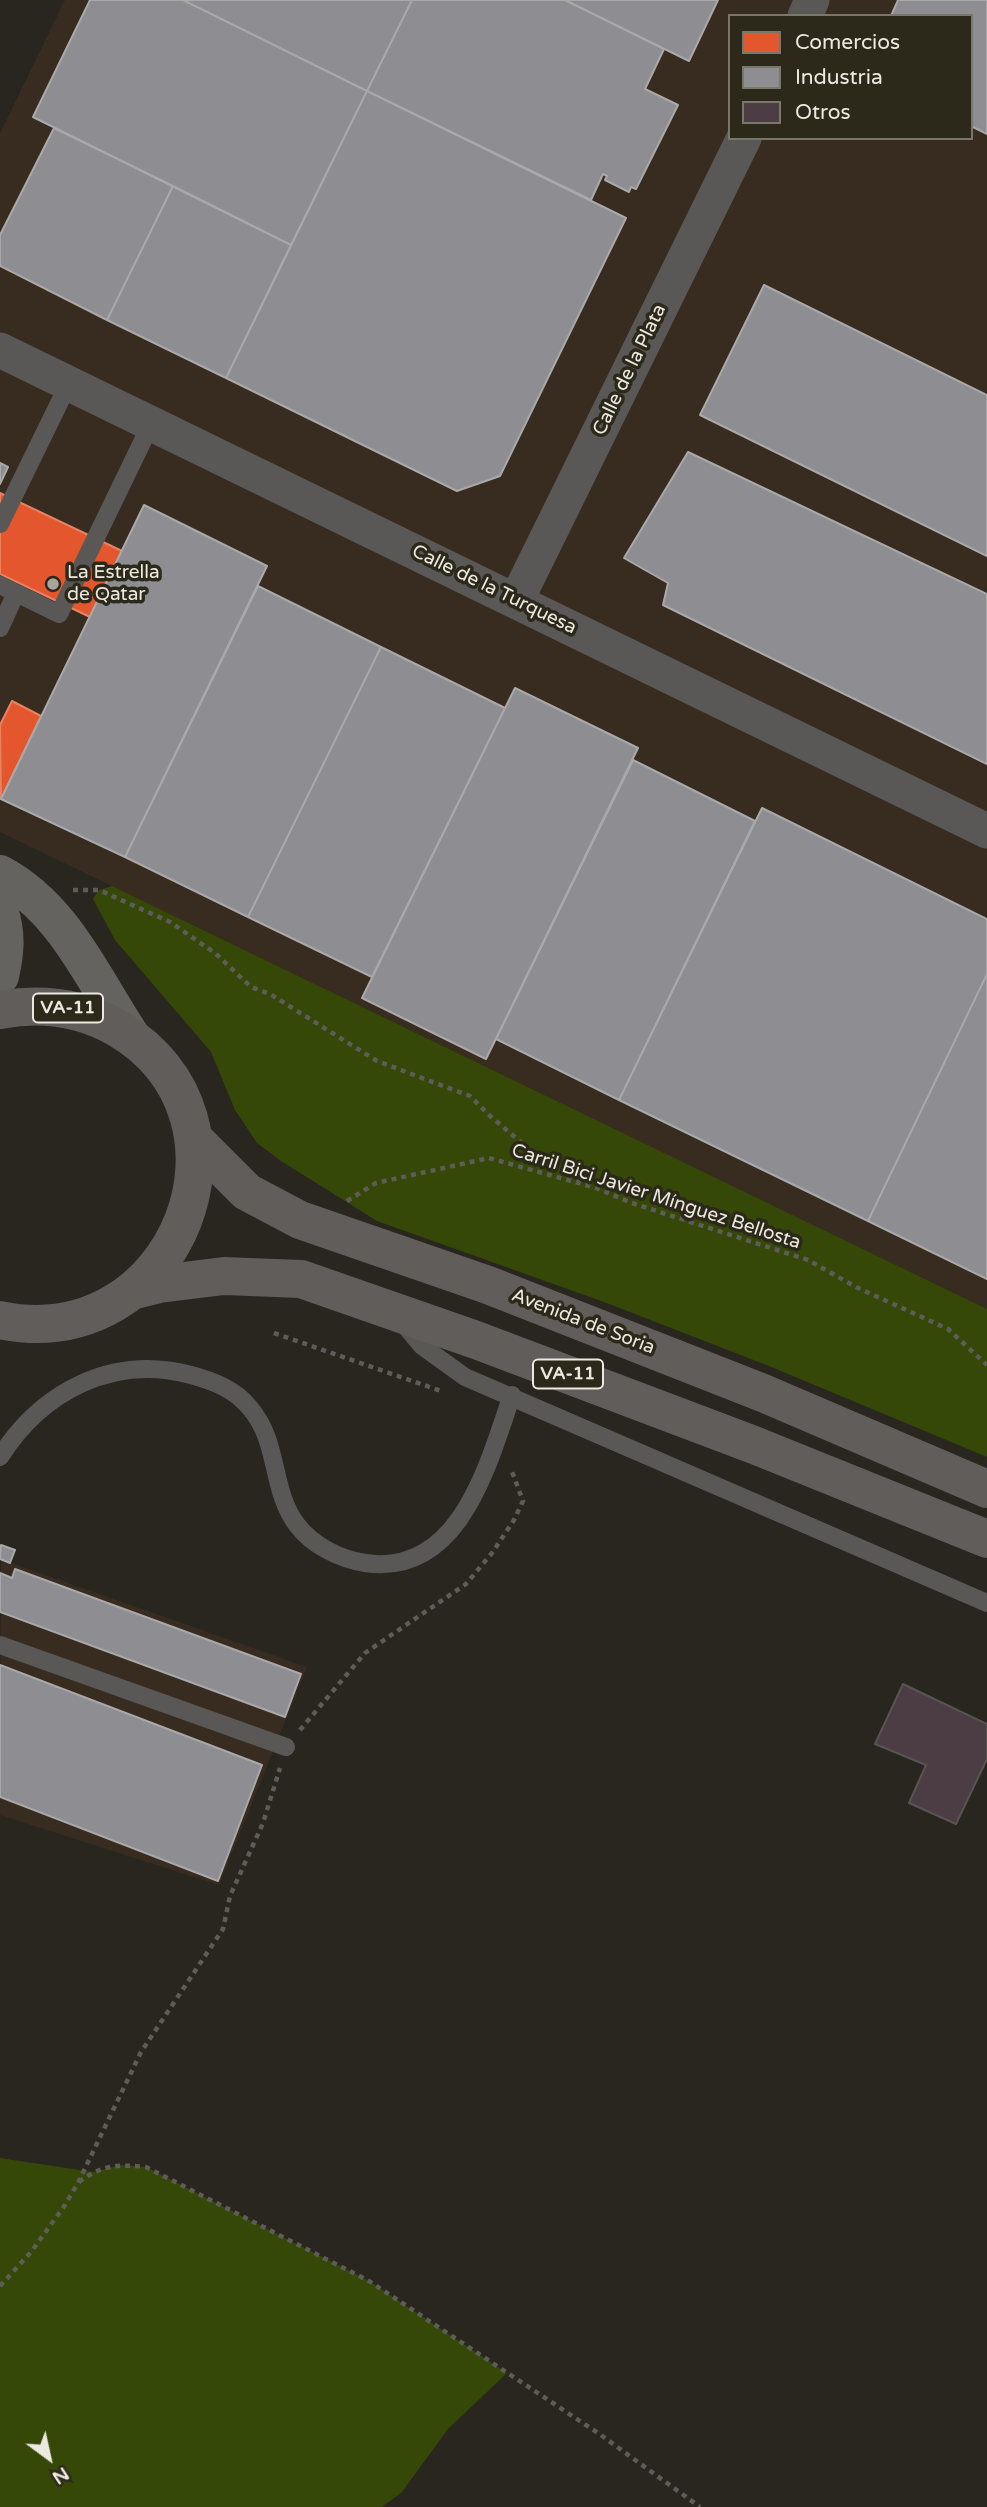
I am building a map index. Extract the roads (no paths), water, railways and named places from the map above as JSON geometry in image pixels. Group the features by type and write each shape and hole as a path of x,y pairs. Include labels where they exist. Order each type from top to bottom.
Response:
{"highway":[{"name":"VA-11","path":"0,1010 39,1005 67,1008 98,1017 148,1050 164,1069 182,1101 193,1138 193,1186 184,1221 171,1248 135,1290"},
{"name":"Avenida de Soria","path":"193,1138 247,1192 300,1220 488,1285 626,1339 763,1393 987,1489"},
{"name":"VA-11","path":"0,1320 28,1324 76,1319 95,1313 135,1290 159,1284 224,1276 301,1279 476,1340 741,1440 987,1539"},
{"path":"0,1350 50,1323"}],"street":[{"name":"Calle de la Plata","path":"516,601 743,140"},
{"name":"Calle de la Turquesa","path":"0,350 987,831"},
{"path":"0,874 28,891 65,932 131,1037"},
{"path":"0,913 5,927 5,951 0,976"}],"lane":[{"path":"0,524 69,383"},
{"path":"0,628 8,589 59,614 151,424"},
{"path":"393,1311 422,1346 465,1377 512,1395 987,1603"},
{"path":"0,1457 25,1424 53,1399 89,1380 135,1368 154,1368 211,1380 228,1388 249,1406 260,1421 274,1455 282,1495 298,1527 334,1554 353,1561 388,1564 421,1554 448,1535 460,1520 476,1490 512,1395"},
{"path":"0,1645 286,1748"}],"place":[{"name":"La Estrella de Qatar","path":"53,584"}]}
